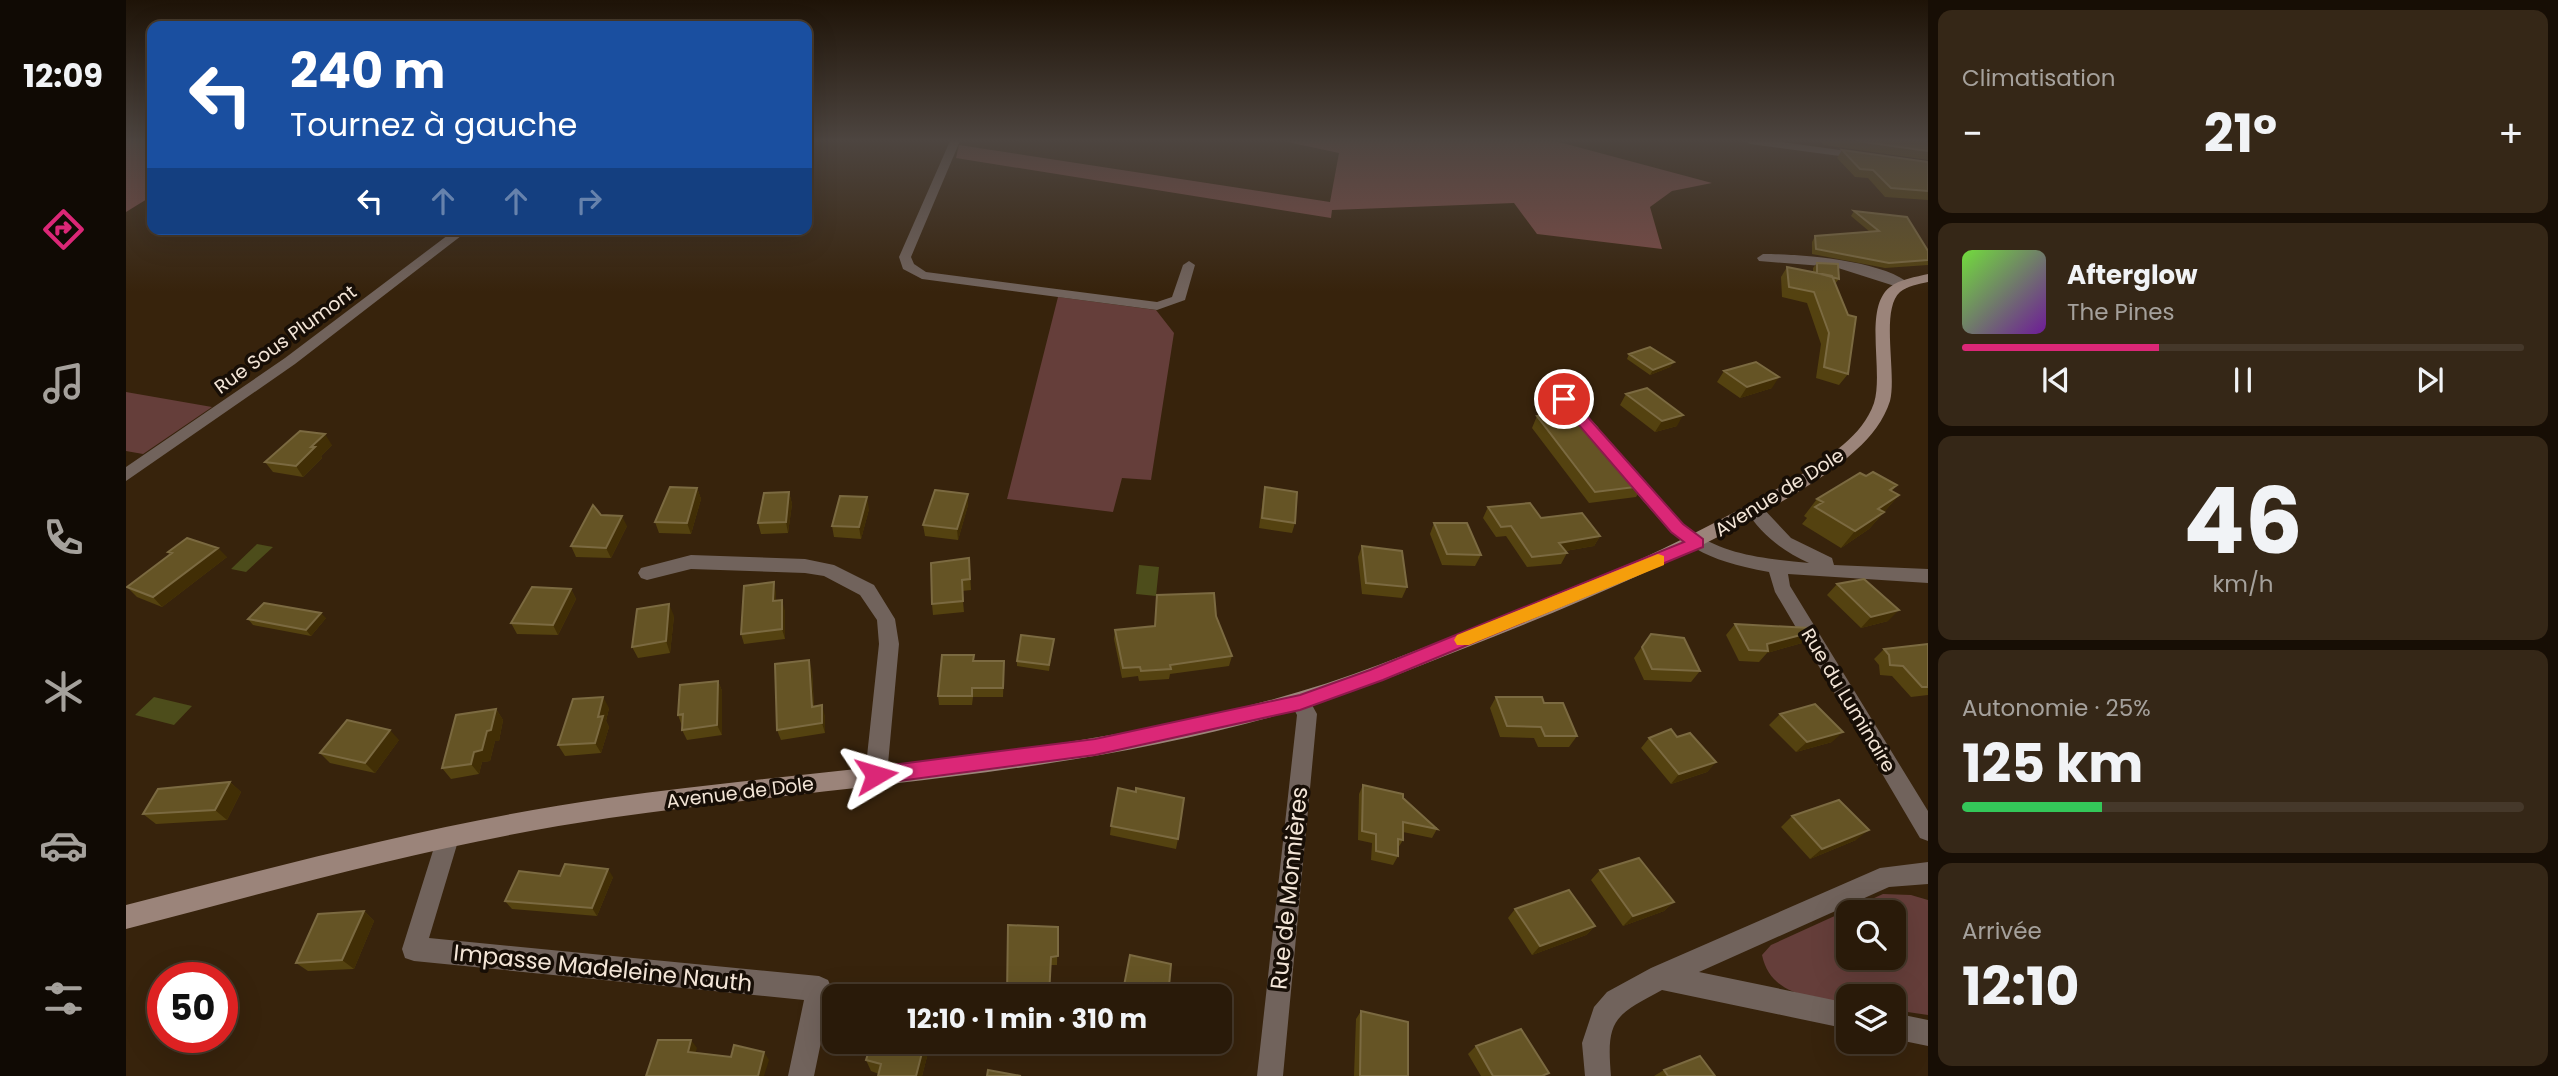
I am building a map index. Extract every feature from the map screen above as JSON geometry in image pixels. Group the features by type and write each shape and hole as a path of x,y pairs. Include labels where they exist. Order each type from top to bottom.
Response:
{"main road":[{"path":"1904,285 1928,278"},
{"name":"Avenue de Dole","path":"126,916 448,838 606,808 1095,747 1300,702 1377,675 1697,543 1845,452 1877,418 1886,376 1885,307 1891,293 1904,285"}],"street":[{"path":"933,191 905,257 908,266 922,275 1157,306 1178,300 1189,265"},
{"name":"Rue Sous Plumont","path":"126,475 290,361 456,235"},
{"path":"1763,258 1797,257 1851,266 1904,285"},
{"path":"1564,399 1677,528 1697,543 1737,560 1777,566 1928,576"},
{"path":"1754,509 1770,532 1793,550 1842,570"},
{"path":"647,572 691,562 805,566 828,570 867,590 886,619 889,644 876,775"},
{"name":"Rue du Luminaire","path":"1777,566 1781,587 1928,831"},
{"name":"Rue de Monnières","path":"1270,1076 1307,714 1300,702"},
{"name":"Impasse Madeleine Nauth","path":"448,838 414,949 820,989 802,1076"},
{"path":"1598,1076 1595,1043 1603,1016 1616,1001 1660,978 1888,876 1928,873"},
{"path":"1660,978 1836,1014"},
{"path":"1906,1028 1928,1033"}],"shaded area":[{"path":"126,191 147,191 147,199 126,212"},
{"path":"1164,191 1260,191 1330,202 1332,191 1672,191 1650,207 1662,249 1537,234 1514,203 1332,210 1331,218"},
{"path":"1058,297 1156,310 1174,333 1151,480 1122,478 1113,512 1007,499"},
{"path":"126,392 212,407 143,454 126,451"},
{"path":"257,544 273,547 246,572 231,569"},
{"path":"1139,565 1159,567 1156,596 1136,594"},
{"path":"154,697 192,706 174,725 135,715"},
{"path":"1883,894 1911,895 1928,900 1928,1015 1906,1012 1906,984 1836,984 1836,1001 1795,992 1774,979 1762,955 1771,945 1836,915 1836,970 1906,970 1906,900 1870,900"}],"building":[{"path":"1854,211 1907,217 1928,251 1928,260 1889,263 1816,249 1815,236 1879,231"},
{"path":"1817,263 1838,264 1839,279 1817,273"},
{"path":"1787,267 1832,276 1848,315 1856,317 1848,374 1824,367 1829,333 1814,292 1789,287"},
{"path":"1650,347 1674,362 1653,370 1629,354"},
{"path":"1756,362 1779,377 1747,387 1724,371"},
{"path":"1647,388 1683,415 1662,421 1626,394"},
{"path":"1580,412 1643,486 1595,492 1537,416"},
{"path":"300,431 325,434 296,466 265,462"},
{"path":"1873,472 1897,485 1890,490 1899,495 1878,509 1884,512 1855,531 1815,507 1823,502 1817,499 1860,473 1866,476"},
{"path":"670,487 697,488 687,523 655,522"},
{"path":"1265,487 1297,492 1295,523 1262,518"},
{"path":"935,490 968,494 957,529 923,525"},
{"path":"789,492 786,522 758,523 764,493"},
{"path":"840,496 867,497 859,527 832,526"},
{"path":"1530,503 1541,518 1582,513 1600,536 1559,543 1567,553 1532,557 1511,526 1501,527 1488,507"},
{"path":"593,505 601,515 622,516 606,548 571,546"},
{"path":"1434,523 1467,523 1481,555 1447,554"},
{"path":"187,538 218,548 153,597 127,587 172,553 168,552"},
{"path":"1362,546 1402,551 1407,587 1366,583"},
{"path":"969,558 970,579 962,580 963,601 932,604 931,563"},
{"path":"1864,579 1899,610 1871,617 1837,584"},
{"path":"774,582 773,601 782,600 782,629 741,634 744,586"},
{"path":"532,587 571,589 553,625 511,623"},
{"path":"1214,593 1216,616 1232,656 1170,665 1171,669 1141,671 1140,667 1123,668 1115,630 1155,626 1157,595"},
{"path":"264,603 321,613 306,630 248,619"},
{"path":"669,604 666,641 632,647 637,609"},
{"path":"1735,624 1810,628 1812,632 1767,644 1768,651 1749,650"},
{"path":"1651,634 1684,638 1700,671 1652,669 1642,647"},
{"path":"1021,635 1054,639 1049,665 1017,661"},
{"path":"1928,644 1928,687 1922,687 1903,666 1890,665 1889,655 1884,649"},
{"path":"942,655 974,655 973,661 1004,661 1003,688 972,688 972,696 938,696"},
{"path":"809,660 812,707 822,705 822,723 777,730 775,664"},
{"path":"718,681 717,725 682,730 683,714 678,715 680,685"},
{"path":"603,697 598,717 603,716 595,743 558,745 573,699"},
{"path":"1496,697 1542,697 1544,703 1563,703 1577,736 1545,736 1541,727 1507,726"},
{"path":"1815,704 1843,732 1807,742 1780,714"},
{"path":"496,709 482,750 474,752 471,764 442,768 456,715"},
{"path":"347,720 390,730 365,763 320,753"},
{"path":"1671,729 1677,737 1690,733 1716,762 1679,774 1649,738"},
{"path":"230,782 215,810 143,814 158,789"},
{"path":"1363,785 1403,794 1403,798 1437,829 1403,822 1403,840 1398,839 1398,856 1376,851 1376,834 1362,831"},
{"path":"1118,788 1136,792 1136,788 1184,798 1178,839 1111,826"},
{"path":"1839,800 1869,830 1822,849 1792,816"},
{"path":"1639,858 1674,902 1633,916 1600,870"},
{"path":"565,864 608,869 592,908 505,901 519,871 560,876"},
{"path":"1569,890 1595,926 1540,946 1515,909"},
{"path":"364,911 342,960 296,963 318,914"},
{"path":"1008,925 1058,927 1058,956 1051,957 1050,984 1007,984"},
{"path":"1130,955 1171,964 1169,984 1124,984"},
{"path":"1361,1011 1408,1022 1408,1076 1360,1076"},
{"path":"1521,1029 1549,1073 1542,1076 1493,1076 1476,1046"},
{"path":"658,1040 691,1040 688,1052 731,1057 734,1045 764,1052 758,1076 646,1076"},
{"path":"868,1054 922,1054 916,1076 878,1076 881,1064 866,1060"},
{"path":"1700,1056 1715,1076 1668,1076 1664,1070"},
{"path":"988,1070 1021,1076 987,1076"}],"slow traffic":[{"path":"1463,640 1658,560"}],"route":[{"path":"876,775 1095,747 1300,702 1377,675 1697,543 1677,528 1564,399"}]}
